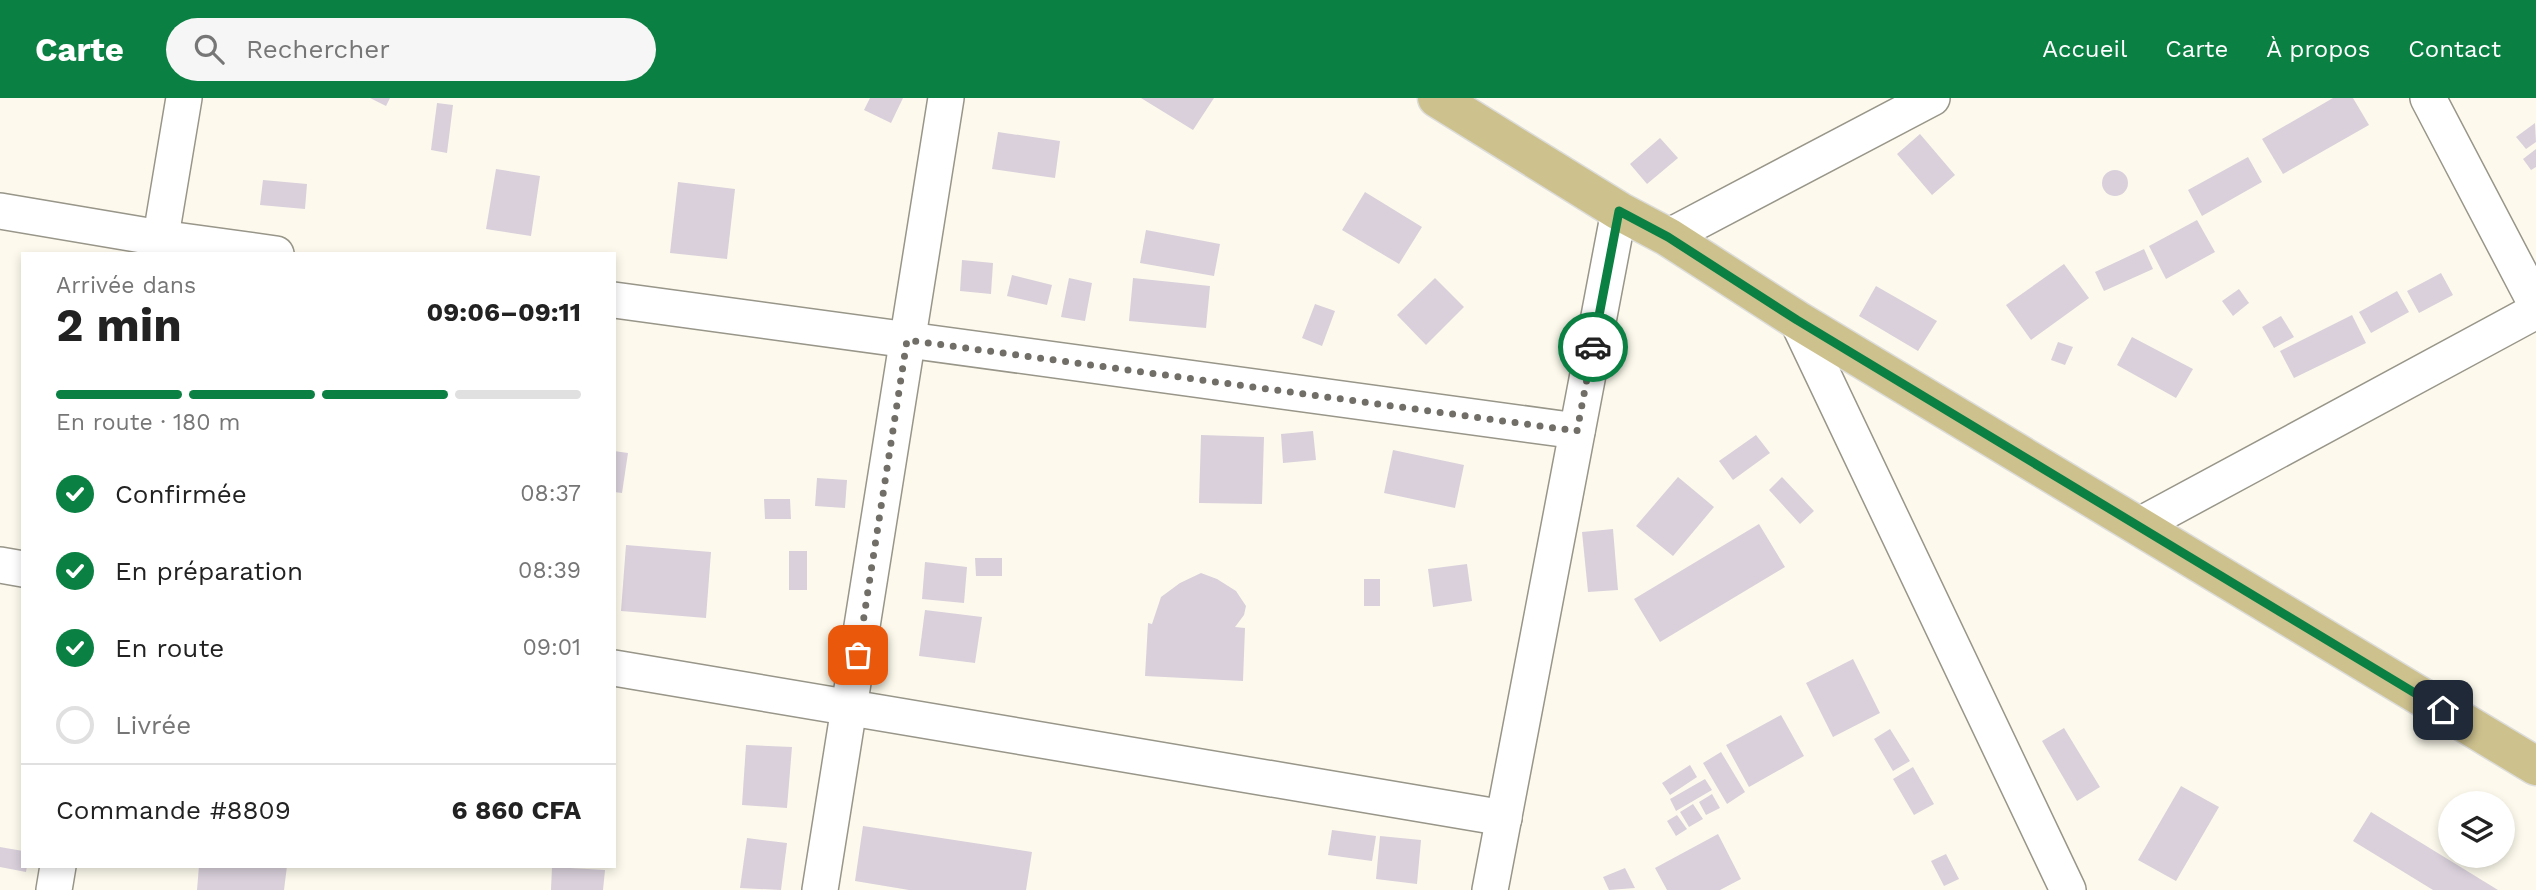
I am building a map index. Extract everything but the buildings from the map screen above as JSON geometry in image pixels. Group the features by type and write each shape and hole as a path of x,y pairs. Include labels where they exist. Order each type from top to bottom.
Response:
{"main road":[{"path":"1437,98 1619,211 1668,237 1797,320 2536,766"}],"street":[{"path":"159,246 184,98"},
{"path":"820,890 946,98"},
{"path":"1668,237 1932,98"},
{"path":"2428,98 2536,304"},
{"path":"0,211 159,246 247,252"},
{"path":"1490,890 1619,211"},
{"path":"616,300 1577,431"},
{"path":"2140,525 2536,311"},
{"path":"1797,320 2067,890"},
{"path":"0,565 21,569"},
{"path":"616,668 1504,818"},
{"path":"54,890 58,868"}],"way so far":[{"path":"858,655 907,340 1577,431 1593,347"}],"route":[{"path":"1593,347 1619,211 1668,237 1797,320 2443,710"}]}
